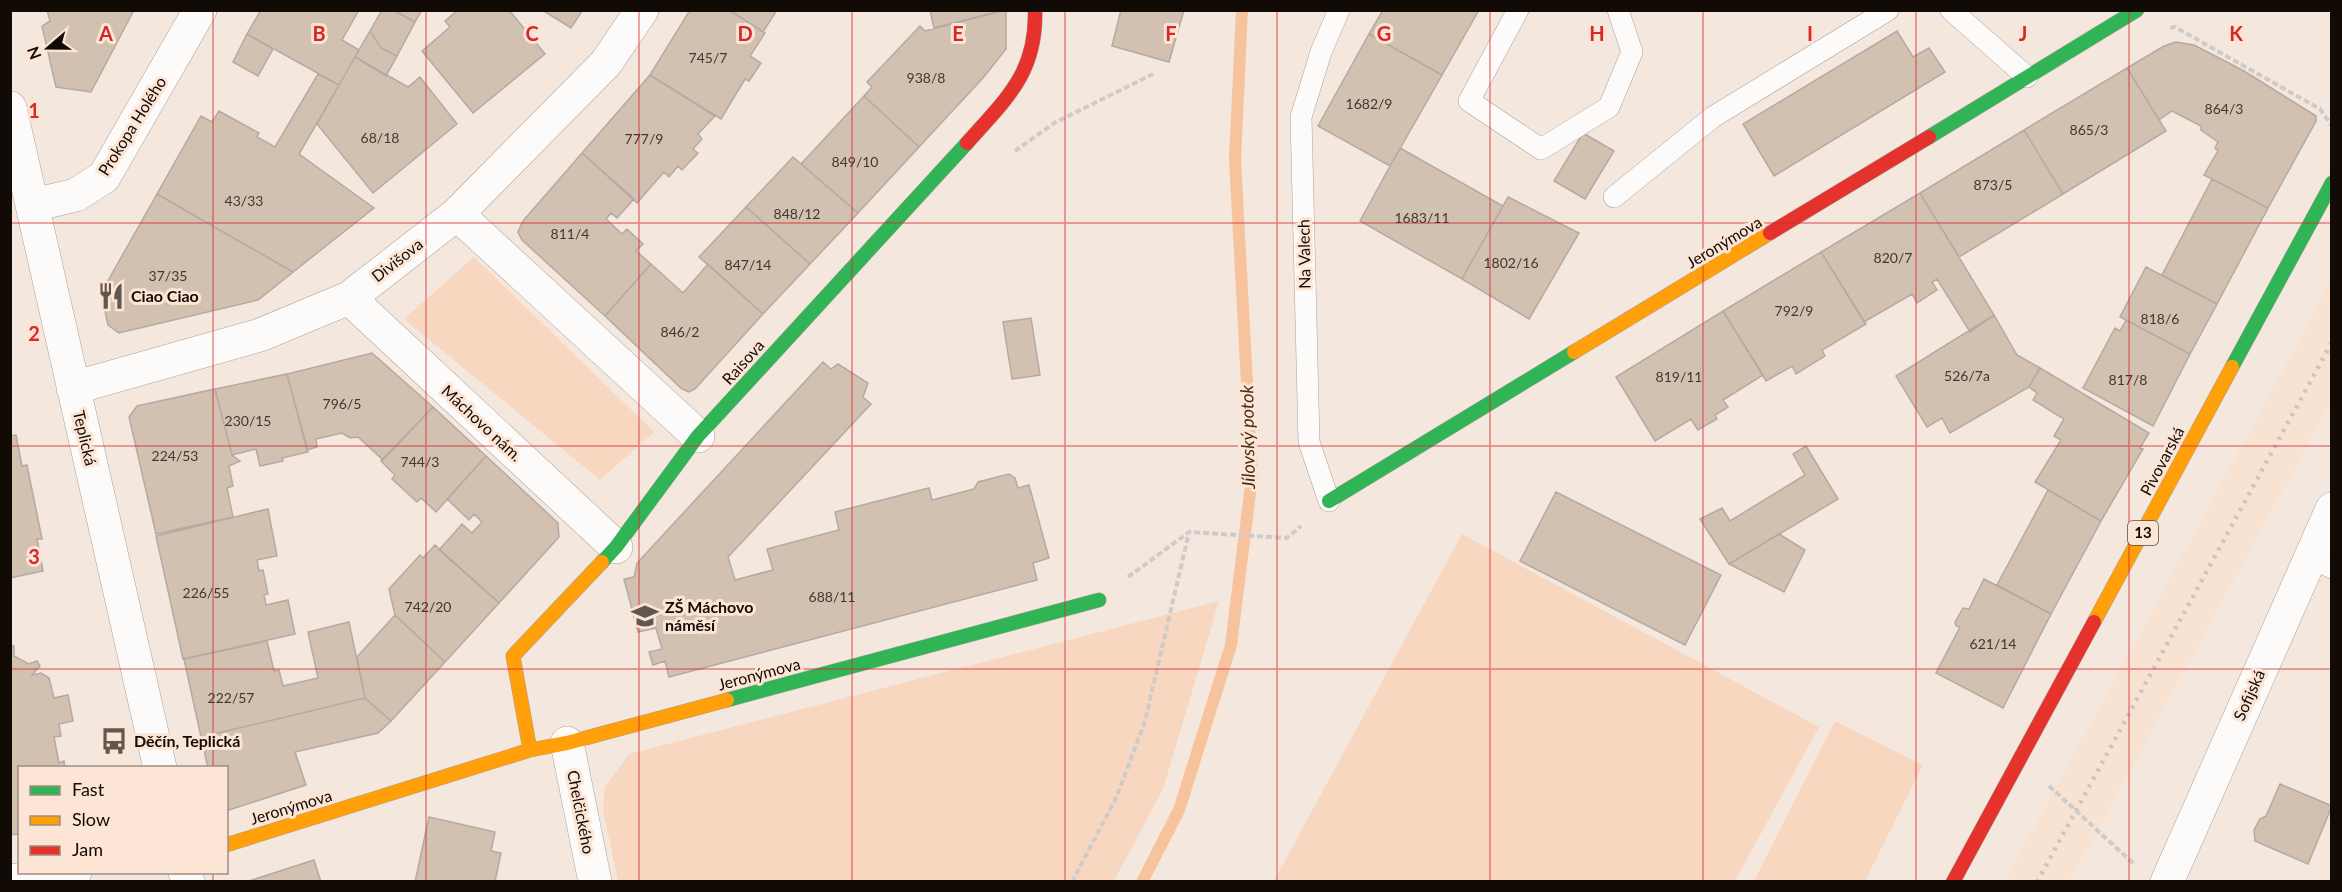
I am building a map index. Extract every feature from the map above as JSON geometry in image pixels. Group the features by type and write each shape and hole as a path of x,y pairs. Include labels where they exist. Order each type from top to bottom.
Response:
{"street":[{"name":"Prokopa Holého","path":"33,205 76,195 104,177 200,10"},
{"name":"Divišova","path":"73,388 260,334 349,298 457,214 606,63 642,10"},
{"name":"Raisova","path":"530,750 513,656 616,547 698,436 1011,94 1028,70 1036,32 1035,10"},
{"name":"Jeronýmova","path":"1329,501 2131,14"},
{"name":"Teplická","path":"10,108 160,766"},
{"name":"Pivovarská","path":"1953,882 2331,183"},
{"path":"457,214 698,436"},
{"name":"Máchovo nám.","path":"349,298 616,547"},
{"name":"Sofijská","path":"2167,882 2321,562 2331,509"},
{"name":"Jeronýmova","path":"228,844 530,750 1099,600"},
{"name":"Chelčického","path":"567,742 595,882"},
{"path":"10,881 67,874"}],"lane":[{"name":"Na Valech","path":"1329,501 1309,442 1301,117 1321,52 1340,10"},
{"path":"1518,10 1469,101 1541,149 1609,107 1632,52 1618,10"},
{"path":"1614,196 1713,117 1888,10"},
{"path":"1951,10 2027,77"}],"path":[{"path":"2131,14 2139,39 2157,30 2175,27 2320,109 2331,126"},
{"path":"1099,600 1189,532 1287,538"},
{"path":"1072,882 1118,796 1145,721 1189,532"},
{"path":"2021,758 2137,866"}],"shaded area":[{"path":"474,257 654,432 600,480 404,319"},
{"path":"2331,282 2331,402 2070,881 2005,881"},
{"path":"1462,534 1819,727 1735,881 1274,881"},
{"path":"1219,601 1163,789 1114,881 618,881 603,810 605,787 629,754"},
{"path":"1835,721 1923,765 1865,881 1754,881"}],"building":[{"path":"47,10 134,10 91,92 56,87 42,26 50,21"},
{"path":"261,10 359,10 342,40 359,50 339,85 247,34"},
{"path":"382,10 393,10 415,22 397,56 381,48 370,31"},
{"path":"393,10 422,10 415,22"},
{"path":"458,10 509,10 545,54 473,113 422,51 450,27 445,21"},
{"path":"542,10 581,10 582,11 571,28"},
{"path":"690,10 729,10 765,33 750,56 761,63 749,81 745,79 721,119 650,75"},
{"path":"729,10 777,10 763,32"},
{"path":"930,10 1004,10 934,28"},
{"path":"1006,10 1006,49 983,78 919,147 864,96 872,87 867,82 920,26 925,31"},
{"path":"1121,10 1184,10 1169,62 1112,46"},
{"path":"1383,10 1479,10 1442,75 1369,34"},
{"path":"370,31 381,48 397,56 386,76 355,57"},
{"path":"1897,31 1913,57 1929,48 1945,72 1774,176 1743,124"},
{"path":"247,34 273,49 258,76 233,62"},
{"path":"1369,34 1442,75 1390,166 1318,126"},
{"path":"2176,42 2194,45 2244,71 2316,116 2316,121 2268,208 2204,175 2218,151 2215,148 2218,142 2201,130 2201,126 2172,111 2159,120 2127,68 2164,46"},
{"path":"355,57 408,87 420,77 457,124 373,193 317,124"},
{"path":"2127,68 2166,131 2063,194 2024,130"},
{"path":"318,74 339,85 299,154 374,208 293,272 157,194 201,116 212,122 219,111 259,133 257,137 275,147"},
{"path":"650,75 715,116 698,134 702,139 693,149 698,153 682,170 678,166 669,177 664,172 637,203 582,153"},
{"path":"864,96 919,147 858,213 801,164"},
{"path":"2024,130 2063,194 1959,257 1920,193"},
{"path":"1583,133 1614,151 1585,199 1554,181"},
{"path":"1400,148 1503,206 1462,279 1360,221"},
{"path":"582,153 634,199 617,218 611,213 606,219 622,234 627,229 643,244 636,251 651,264 605,316 522,240 518,232 523,221"},
{"path":"793,157 858,213 810,264 746,207"},
{"path":"2212,179 2268,208 2217,304 2162,275"},
{"path":"1920,193 1994,315 1970,332 1937,279 1932,282 1937,290 1917,303 1912,294 1864,322 1821,252"},
{"path":"157,194 293,272 258,300 119,333 108,325 101,293"},
{"path":"1508,197 1579,233 1529,319 1462,279"},
{"path":"746,207 810,264 763,314 699,257"},
{"path":"1821,252 1866,324 1822,350 1825,356 1796,374 1792,366 1766,381 1723,311"},
{"path":"651,264 683,293 708,264 763,314 695,389 689,392 682,389 605,316"},
{"path":"2146,267 2217,304 2190,354 2120,317"},
{"path":"1723,311 1763,375 1723,400 1728,407 1715,415 1717,419 1698,430 1691,419 1655,441 1616,377"},
{"path":"1994,315 2017,355 2040,368 2029,387 1950,433 1942,418 1927,427 1896,376"},
{"path":"1031,318 1040,375 1012,379 1003,322"},
{"path":"2126,320 2190,354 2153,426 2083,388 2115,328 2120,331"},
{"path":"372,353 433,407 383,460 358,437 350,438 342,433 316,439 317,447 307,450 287,374"},
{"path":"823,362 831,369 838,364 868,383 863,397 871,404 728,557 735,580 773,570 767,549 839,530 835,512 929,488 932,500 974,489 978,482 1009,474 1015,478 1018,488 1029,485 1049,558 1033,563 1037,580 669,677 665,661 653,665 649,652 662,649 656,628 638,632 624,579 634,577 637,563"},
{"path":"2040,368 2149,433 2140,448 2143,449 2101,521 2035,482 2061,440 2054,436 2064,419 2033,400 2037,393 2029,387"},
{"path":"287,374 308,452 260,466 256,449 232,455 215,389"},
{"path":"215,389 232,455 240,461 229,466 233,486 227,488 233,517 156,534 129,417 137,406"},
{"path":"433,407 486,456 436,512 421,498 417,502 392,479 395,475 381,461"},
{"path":"16,435 22,466 27,465 42,539 37,539 43,571 10,578 10,436"},
{"path":"1806,446 1838,499 1729,564 1700,519 1722,508 1730,521 1805,475 1793,454"},
{"path":"486,456 558,523 559,537 499,603 439,550 462,524 472,533 482,522 474,514 469,520 447,499"},
{"path":"2048,490 2101,521 2051,614 1997,585"},
{"path":"1556,492 1721,575 1685,645 1520,561"},
{"path":"268,509 277,556 257,560 259,571 263,570 268,594 264,595 266,605 288,600 295,634 183,659 156,536"},
{"path":"1779,534 1805,550 1784,592 1729,564"},
{"path":"435,545 499,603 445,662 395,615 389,589 420,555 423,558"},
{"path":"1984,579 2051,614 2003,708 1936,673 1960,627 1956,626 1955,622 1963,608 1969,609"},
{"path":"395,615 445,662 391,721 365,698 357,657"},
{"path":"349,622 365,698 201,737 184,659 267,641 274,671 279,670 283,686 318,678 308,632"},
{"path":"10,645 14,646 14,656 29,664 37,661 40,666 32,675 41,673 49,678 54,698 68,695 73,721 59,724 61,736 54,737 59,763 64,761 65,766 18,766 18,834 10,835"},
{"path":"365,698 391,721 378,733 295,752 306,785 229,810 228,766 208,766 201,737"},
{"path":"2280,784 2332,806 2308,864 2255,841 2254,830 2260,819 2266,816"},
{"path":"429,817 495,832 491,851 501,853 495,882 415,882"},
{"path":"314,860 321,882 246,882"}],"waterway":[{"name":"Jílovský potok","path":"1142,882 1179,810 1231,645 1252,477 1235,159 1242,10"}],"railway":[{"path":"2037,882 2332,342"}],"traffic: fast":[{"path":"1929,137 2137,10"},
{"path":"602,562 616,547 698,436 967,143"},
{"path":"2232,367 2332,183"},
{"path":"1329,501 1574,352"},
{"path":"727,700 1099,600"}],"traffic: slow":[{"path":"1574,352 1770,233"},
{"path":"2094,622 2232,367"},
{"path":"530,750 513,656 602,562"},
{"path":"228,844 530,750 567,743 727,700"}],"traffic: jam":[{"path":"967,143 1006,98 1025,68 1031,51 1035,10"},
{"path":"1770,233 1929,137"},
{"path":"1953,882 2094,622"}],"place":[{"name":"Ciao Ciao","path":"111,296"},
{"name":"ZŠ Máchovo náměsí","path":"645,616"},
{"name":"Děčín, Teplická","path":"114,741"}]}
